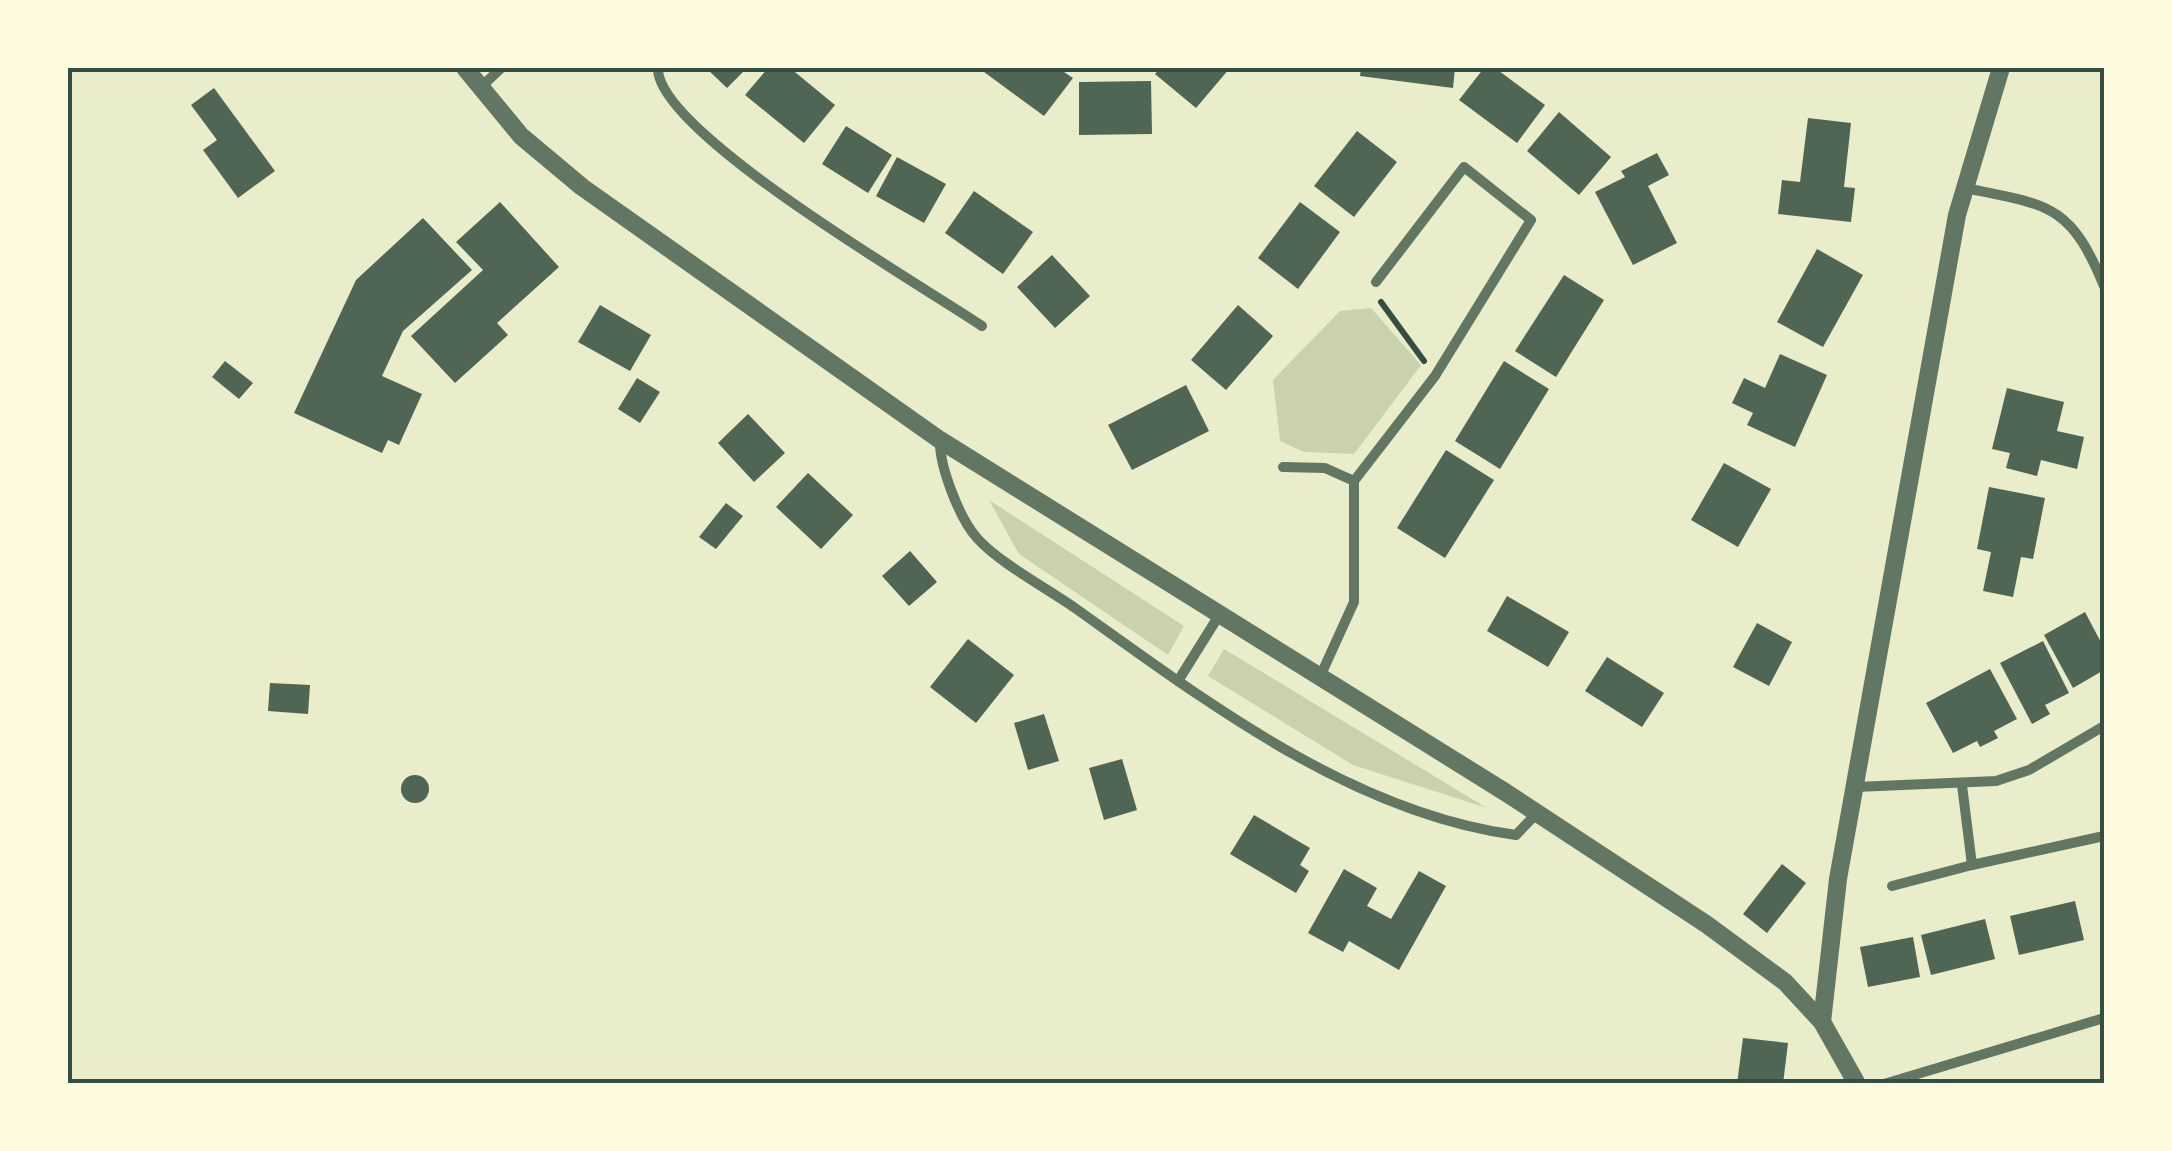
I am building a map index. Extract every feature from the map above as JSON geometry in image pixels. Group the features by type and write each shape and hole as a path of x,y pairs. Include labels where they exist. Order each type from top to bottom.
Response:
{"street":[{"path":"465,68 520,136 582,187 940,440 1706,924 1785,982 1822,1022 1858,1084"},
{"path":"481,87 501,68"},
{"path":"658,68 673,106 790,205 892,264 982,326"},
{"path":"1822,1022 1838,880 1965,188 2000,68"},
{"path":"1319,680 1354,602 1354,481 1435,376 1531,220 1464,167 1376,282"},
{"path":"1965,188 2053,209 2079,232 2104,286"},
{"path":"940,440 939,462 976,537 1178,682 1337,779 1478,830 1516,835 1537,814"},
{"path":"1283,466 1325,468 1354,481"},
{"path":"1178,682 1218,617"},
{"path":"1856,787 1996,781 2028,770 2104,726"},
{"path":"1962,785 1972,866"},
{"path":"1892,886 2104,836"},
{"path":"1884,1084 2104,1018"}],"path":[{"path":"1376,282 1380,300 1435,376"}],"green space":[{"path":"1371,308 1421,365 1354,454 1304,452 1280,441 1273,380 1340,311"},
{"path":"989,500 1184,626 1168,655 1019,554"},
{"path":"1224,649 1487,808 1353,765 1208,676"}],"building":[{"path":"706,68 747,68 727,88"},
{"path":"768,68 790,68 835,105 804,143 745,95"},
{"path":"988,68 1058,68 1073,78 1044,116 984,72"},
{"path":"1160,68 1230,68 1196,108 1155,74"},
{"path":"1361,68 1455,68 1453,88 1360,76"},
{"path":"1484,68 1495,68 1545,105 1517,143 1459,100"},
{"path":"1151,81 1152,134 1079,135 1079,82"},
{"path":"214,88 275,171 238,198 203,150 217,140 191,105"},
{"path":"1559,112 1611,157 1579,195 1527,151"},
{"path":"1808,118 1851,123 1844,187 1855,188 1851,222 1778,214 1782,180 1800,182"},
{"path":"846,126 892,155 868,193 822,164"},
{"path":"1357,131 1397,162 1354,217 1314,186"},
{"path":"1657,153 1669,175 1648,186 1677,243 1633,265 1595,192 1625,177 1621,171"},
{"path":"897,157 946,184 924,223 876,196"},
{"path":"974,191 1033,232 1003,274 945,233"},
{"path":"500,202 559,267 497,323 508,335 455,383 411,336 483,270 456,242"},
{"path":"1300,202 1340,232 1298,289 1258,258"},
{"path":"423,218 472,270 403,331 382,376 422,394 399,445 388,440 382,453 294,413 356,280"},
{"path":"1817,249 1863,275 1823,347 1777,322"},
{"path":"1052,255 1090,296 1055,328 1017,287"},
{"path":"1564,275 1604,300 1556,377 1515,351"},
{"path":"600,305 651,335 630,371 578,342"},
{"path":"1238,305 1273,336 1226,390 1191,360"},
{"path":"1780,354 1827,375 1795,447 1747,425 1753,413 1732,403 1744,378 1765,388"},
{"path":"225,361 253,383 239,399 212,377"},
{"path":"1504,361 1549,389 1500,469 1455,441"},
{"path":"637,378 660,392 640,423 618,409"},
{"path":"1186,385 1209,431 1132,470 1108,425"},
{"path":"2007,388 2064,402 2057,431 2084,437 2077,469 2041,460 2037,476 2006,468 2010,453 1992,449"},
{"path":"748,414 785,453 754,482 718,443"},
{"path":"1446,450 1494,480 1445,558 1397,528"},
{"path":"1724,463 1771,489 1738,547 1691,520"},
{"path":"808,473 853,515 821,549 776,507"},
{"path":"1989,487 2045,498 2033,559 2021,557 2013,597 1983,591 1991,552 1977,549"},
{"path":"726,503 743,516 716,549 699,537"},
{"path":"910,551 937,582 909,606 882,576"},
{"path":"1507,596 1569,632 1548,667 1487,631"},
{"path":"2085,612 2104,648 2104,670 2073,688 2044,635"},
{"path":"1757,623 1792,642 1769,686 1733,667"},
{"path":"968,639 1014,675 976,723 930,687"},
{"path":"2043,641 2069,693 2045,705 2050,714 2032,724 2000,663"},
{"path":"1607,657 1664,693 1642,727 1585,691"},
{"path":"1990,669 2017,719 1994,731 1998,738 1980,747 1977,741 1953,753 1926,703"},
{"path":"270,683 310,685 308,714 268,711"},
{"path":"1044,714 1059,761 1028,770 1014,723"},
{"path":"1122,759 1137,810 1104,820 1089,768"},
{"path":"415,775 425,779 429,789 425,799 415,803 405,799 401,789 405,779"},
{"path":"1254,815 1310,848 1300,865 1309,871 1296,893 1230,854"},
{"path":"1782,864 1806,883 1767,933 1743,914"},
{"path":"1344,869 1377,888 1367,906 1391,919 1419,871 1446,886 1399,970 1349,941 1343,952 1308,933"},
{"path":"2075,901 2084,940 2019,955 2010,916"},
{"path":"1985,919 1995,959 1931,975 1921,935"},
{"path":"1913,937 1920,977 1868,987 1860,947"},
{"path":"1743,1038 1788,1043 1783,1084 1737,1084"}]}
